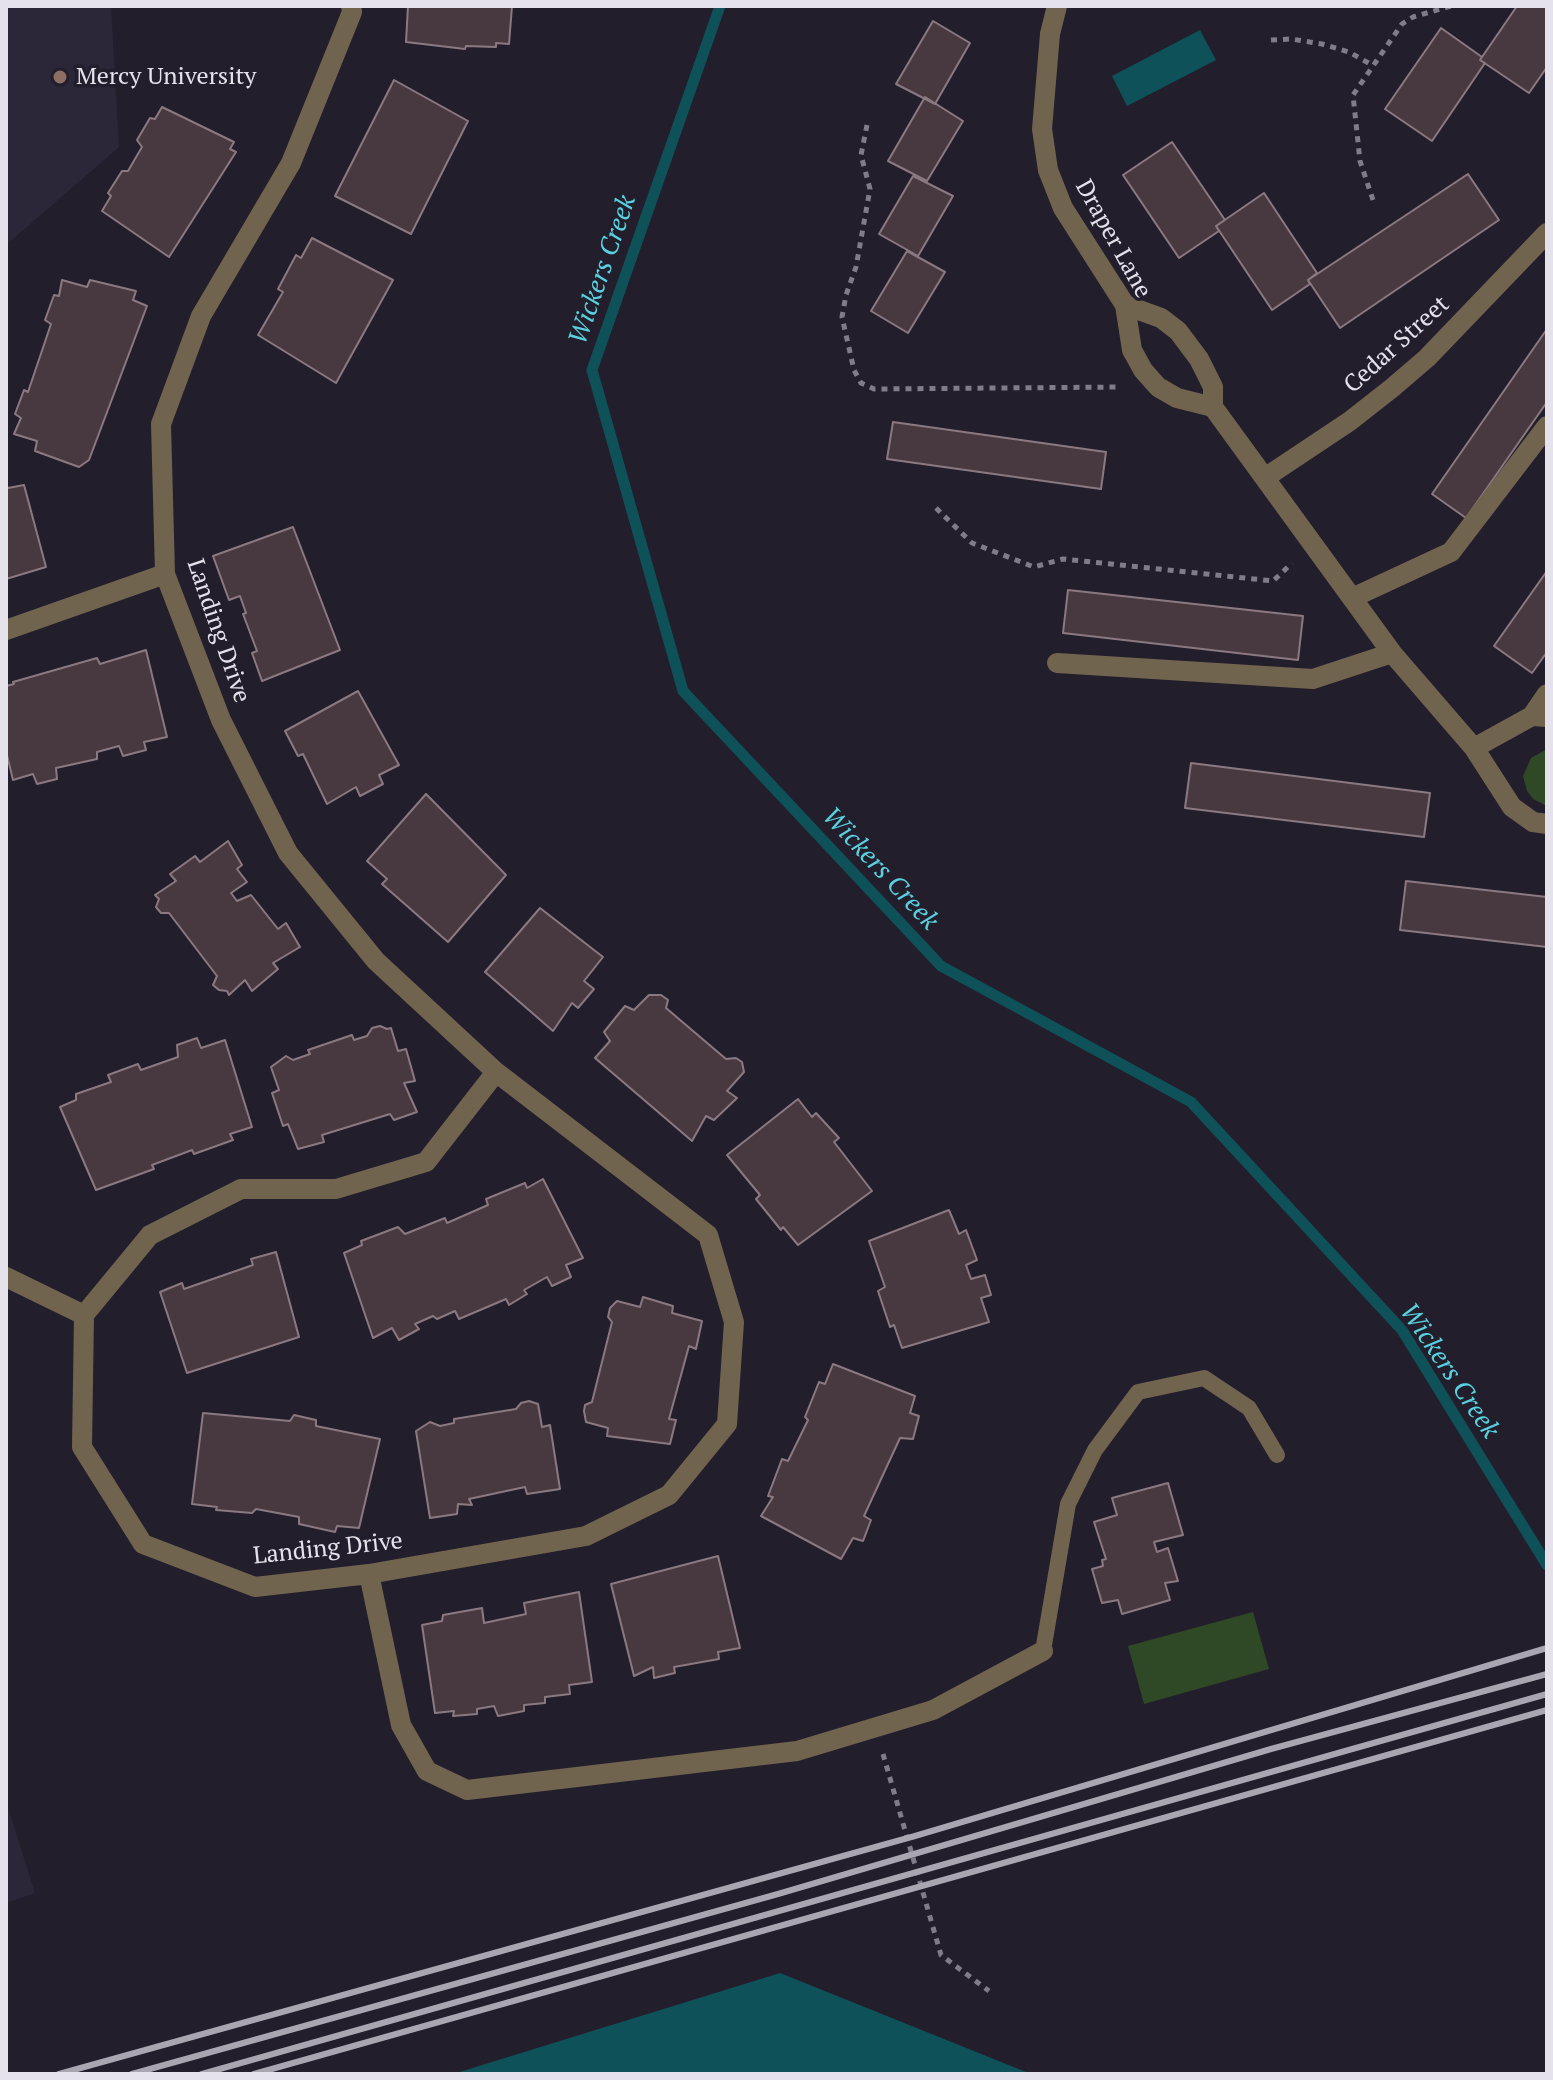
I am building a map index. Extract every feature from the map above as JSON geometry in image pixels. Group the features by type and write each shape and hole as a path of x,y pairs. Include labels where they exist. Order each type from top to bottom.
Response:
{"street":[{"name":"Landing Drive","path":"84,1315 82,1447 143,1544 255,1587 369,1574 586,1536 669,1495 727,1424 734,1322 708,1235 496,1072 376,961 288,853 221,720 165,574 161,424 201,316 291,163 352,12 351,6"},
{"name":"Draper Lane","path":"1057,6 1050,34 1042,129 1048,170 1063,208 1125,305 1132,350 1143,370 1158,387"},
{"name":"Cedar Street","path":"1266,477 1350,421 1427,358 1547,233"},
{"path":"1125,305 1161,318 1178,331 1199,359 1213,387 1213,407 1392,653 1474,748 1512,807 1533,822 1547,824"},
{"path":"1158,387 1177,398 1213,407"},
{"path":"1352,598 1451,552 1547,426"},
{"path":"6,630 165,574"},
{"path":"1057,663 1313,679 1392,653"},
{"path":"1474,748 1539,717 1547,694"},
{"path":"6,1277 84,1315 150,1235 241,1189 336,1189 426,1162 496,1072"},
{"path":"369,1574 401,1725 427,1771 467,1790 797,1751 933,1710 1043,1651"}],"lane":[{"path":"1043,1651 1068,1504 1095,1450 1138,1392 1204,1378 1249,1408 1277,1455"}],"path":[{"path":"1373,200 1360,161 1353,95 1402,24 1413,17 1451,6"},
{"path":"1271,40 1291,39 1322,44 1349,52 1372,65"},
{"path":"867,125 861,155 870,189 856,267 842,317 854,370 861,383 874,389 1158,387"},
{"path":"936,508 972,543 1034,567 1063,559 1273,581 1311,541"},
{"path":"883,1754 941,1955 989,1991"}],"shaded area":[{"name":"Mercy University","path":"6,6 111,6 119,147 6,245"},
{"path":"1200,30 1216,60 1127,106 1112,76"},
{"path":"1547,749 1547,806 1533,799 1523,776 1531,758"},
{"path":"1253,1612 1269,1669 1144,1704 1128,1646"},
{"path":"6,1801 35,1893 6,1903"},
{"path":"780,1973 1031,2074 453,2074"}],"building":[{"path":"408,6 512,6 509,44 466,46 465,49 406,42"},
{"path":"1517,6 1547,6 1547,67 1529,93 1480,60"},
{"path":"933,21 970,43 935,104 896,84"},
{"path":"1441,28 1482,57 1480,60 1485,63 1432,141 1385,109"},
{"path":"394,80 468,121 411,234 335,196"},
{"path":"925,97 963,121 927,181 888,161"},
{"path":"162,107 234,142 230,149 236,152 169,257 102,211 111,196 108,193 122,171 128,171 142,147 137,140 150,118 155,119"},
{"path":"1172,142 1225,220 1216,226 1219,231 1179,258 1123,175"},
{"path":"1468,174 1499,220 1340,328 1308,280"},
{"path":"913,176 953,196 918,256 879,234"},
{"path":"1264,193 1317,273 1308,280 1310,284 1272,310 1216,226"},
{"path":"312,238 393,280 336,383 258,335 283,292 278,289 296,255 301,258"},
{"path":"907,251 945,272 908,333 871,311"},
{"path":"62,280 87,287 90,280 136,291 133,300 147,306 89,460 79,467 35,451 37,441 14,434 21,418 15,414 24,390 28,392 51,324 45,320 54,295 59,296"},
{"path":"1547,329 1547,402 1466,518 1432,494"},
{"path":"893,422 1106,452 1101,489 887,459"},
{"path":"6,485 8,488 24,485 46,567 6,579"},
{"path":"293,527 340,650 262,681 252,653 257,651 243,614 246,613 240,596 229,600 213,556"},
{"path":"1547,571 1547,652 1532,673 1494,646"},
{"path":"1068,590 1303,616 1298,660 1063,633"},
{"path":"146,650 167,737 144,742 146,750 123,756 119,746 97,752 97,759 56,768 57,779 37,784 33,774 13,780 6,751 6,686 97,658 100,664"},
{"path":"358,691 399,765 379,775 383,784 360,796 356,787 327,804 303,754 298,756 285,731"},
{"path":"1191,763 1430,793 1424,837 1185,808"},
{"path":"426,794 506,875 448,942 382,884 387,879 367,861"},
{"path":"228,841 242,865 237,869 247,882 231,893 237,901 251,895 278,929 286,923 300,947 273,963 278,969 252,991 245,980 229,995 213,985 217,976 169,913 161,913 156,907 159,899 155,895 176,881 170,874 195,856 200,862"},
{"path":"1406,881 1547,897 1547,947 1400,930"},
{"path":"540,908 603,957 584,981 594,989 578,1008 572,1003 553,1031 485,972"},
{"path":"649,995 661,995 668,1000 666,1008 726,1059 736,1058 742,1062 744,1072 727,1091 737,1098 714,1120 706,1116 692,1141 595,1058 610,1041 604,1032 625,1006 634,1010"},
{"path":"372,1028 391,1028 398,1051 406,1049 415,1081 404,1083 417,1112 394,1120 390,1114 322,1135 324,1142 298,1149 288,1124 283,1126 272,1093 279,1090 271,1067 286,1056 293,1060 310,1054 308,1050 352,1035 354,1040 367,1036"},
{"path":"197,1038 201,1048 225,1040 252,1127 230,1134 233,1140 194,1154 192,1150 152,1165 154,1169 96,1190 60,1107 76,1100 76,1094 111,1082 108,1075 138,1064 141,1070 178,1057 177,1045"},
{"path":"798,1099 812,1117 816,1113 839,1138 834,1142 872,1191 798,1245 783,1227 781,1230 756,1199 760,1195 727,1155"},
{"path":"543,1179 583,1258 566,1265 571,1277 552,1286 547,1277 524,1290 527,1294 509,1305 506,1299 459,1319 455,1311 437,1319 433,1316 415,1324 419,1329 399,1340 392,1328 373,1338 344,1253 362,1245 361,1241 398,1227 405,1234 445,1218 447,1223 488,1205 486,1199 525,1183 527,1188"},
{"path":"949,1210 959,1234 966,1230 977,1260 966,1265 971,1279 985,1275 991,1295 981,1298 989,1322 902,1348 894,1325 890,1327 878,1291 885,1287 869,1241"},
{"path":"276,1252 299,1337 187,1373 160,1292 182,1283 184,1289 253,1265 251,1259"},
{"path":"643,1297 673,1306 672,1313 702,1321 696,1349 689,1346 669,1419 676,1420 670,1444 607,1436 608,1428 586,1422 585,1405 592,1402 612,1322 608,1317 610,1308 617,1301 640,1307"},
{"path":"833,1364 915,1396 910,1413 919,1416 913,1439 900,1438 864,1516 871,1520 863,1541 853,1538 841,1559 761,1516 773,1497 768,1496 782,1459 788,1461 808,1420 805,1417 819,1382 825,1384"},
{"path":"529,1401 538,1404 542,1427 550,1425 560,1489 527,1494 525,1487 469,1499 472,1505 458,1504 457,1514 430,1518 416,1431 430,1422 440,1426 454,1423 454,1419 516,1409 521,1403"},
{"path":"203,1413 290,1421 294,1415 316,1420 316,1426 380,1439 359,1528 337,1526 335,1532 299,1524 299,1517 256,1509 252,1513 216,1510 217,1507 192,1504"},
{"path":"1168,1483 1183,1535 1154,1542 1157,1552 1168,1548 1178,1581 1165,1583 1170,1600 1122,1614 1118,1600 1102,1603 1092,1569 1103,1566 1102,1560 1106,1559 1094,1522 1117,1515 1112,1498"},
{"path":"718,1556 740,1648 718,1652 719,1659 674,1667 675,1673 654,1678 653,1667 634,1676 611,1584"},
{"path":"579,1592 592,1682 569,1685 570,1694 545,1697 545,1703 524,1705 524,1711 498,1716 494,1706 477,1709 477,1714 453,1716 454,1711 435,1713 422,1625 442,1621 443,1615 482,1608 484,1623 526,1614 524,1603"}],"waterway":[{"name":"Wickers Creek","path":"720,6 592,370 683,691 941,966 1191,1102 1402,1330 1547,1565"}],"railway":[{"path":"59,2074 915,1836 1547,1648"},
{"path":"132,2074 778,1894 1271,1749 1547,1674"},
{"path":"202,2074 1547,1694"},
{"path":"254,2074 1547,1710"}],"place":[{"name":"Mercy University","path":"60,77"}]}
